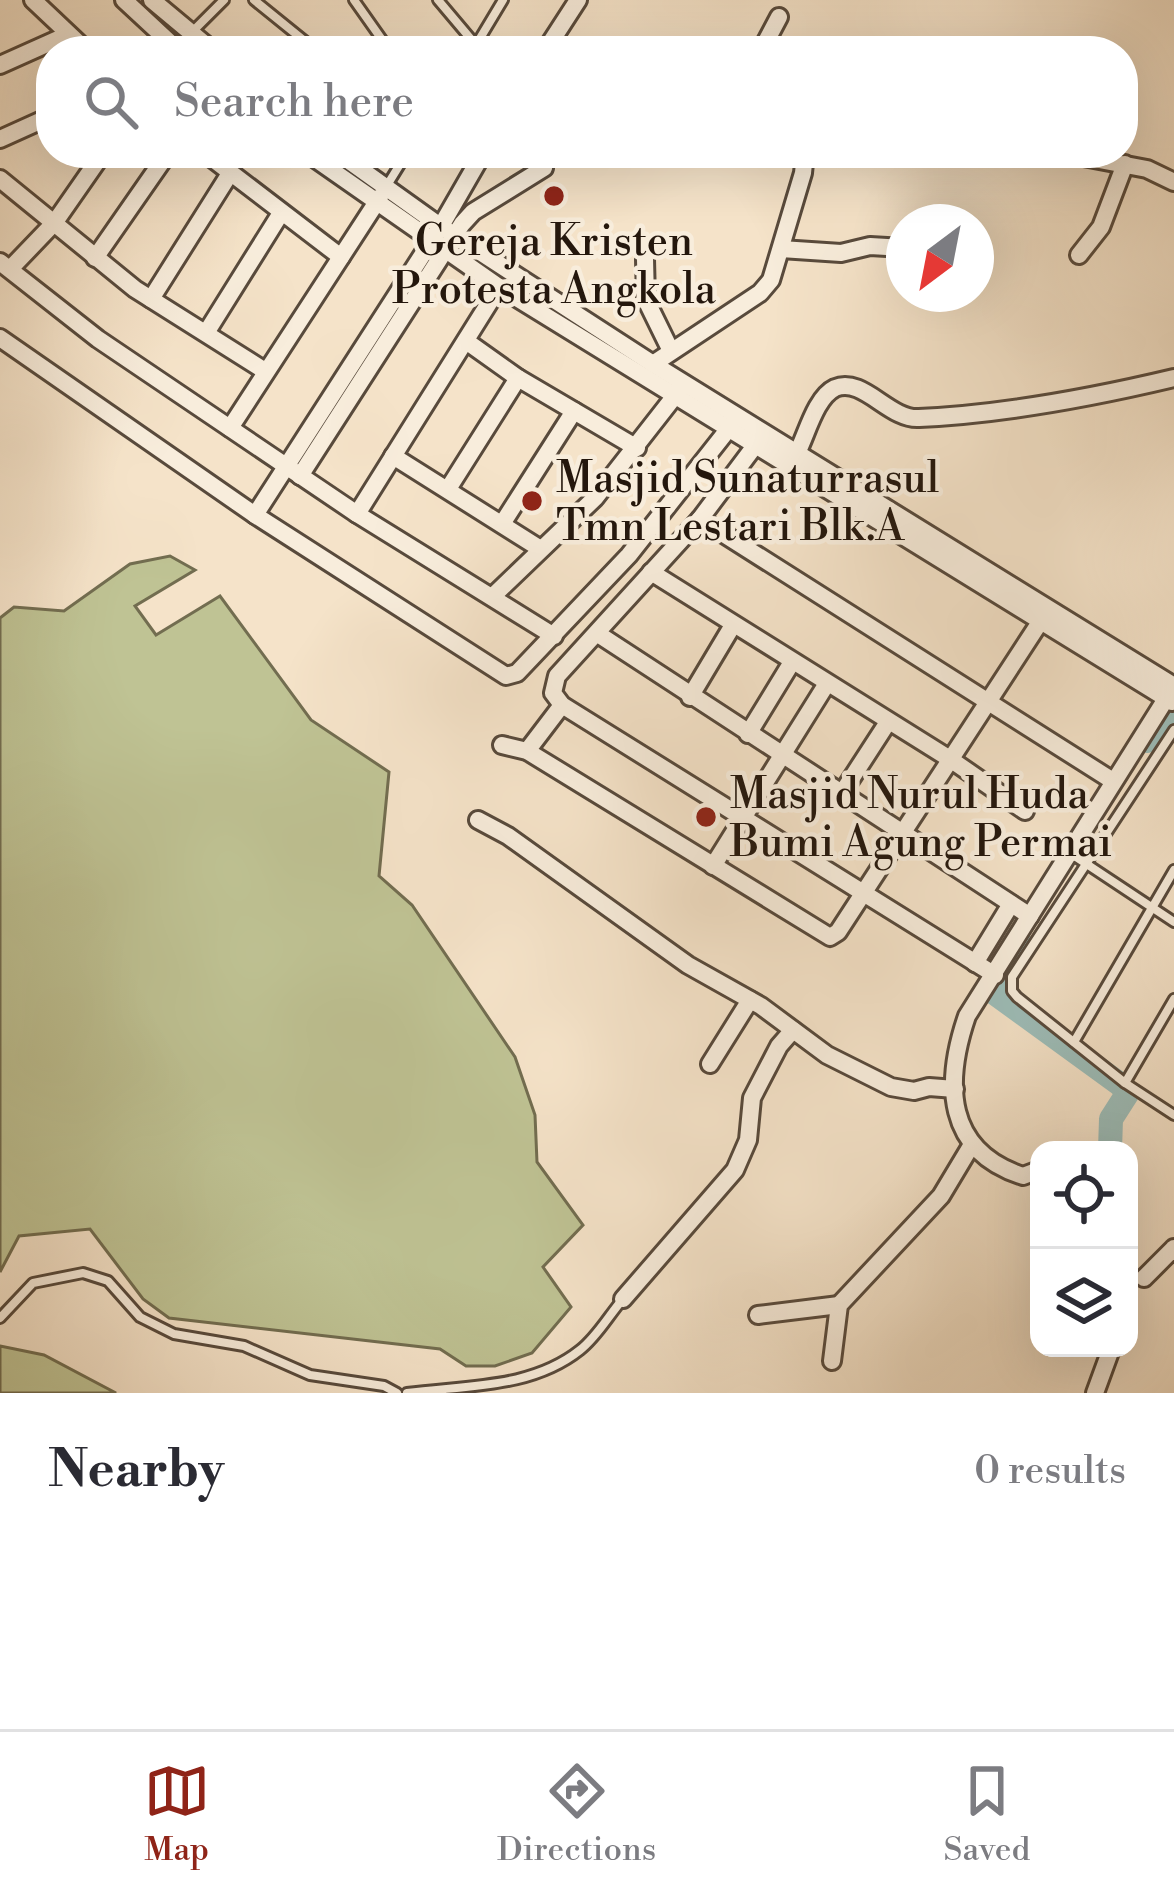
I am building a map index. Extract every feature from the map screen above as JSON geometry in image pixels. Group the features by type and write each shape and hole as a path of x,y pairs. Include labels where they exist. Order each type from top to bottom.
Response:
{"street":[{"path":"33,0 68,35"},
{"path":"124,0 162,36"},
{"path":"152,0 195,36"},
{"path":"555,36 578,0"},
{"path":"768,36 779,17"},
{"path":"0,65 36,49"},
{"path":"0,139 36,123"},
{"path":"1138,167 1174,182"},
{"path":"93,168 55,222 5,265 98,339 293,471 554,636"},
{"path":"95,258 158,168"},
{"path":"221,168 341,257"},
{"path":"333,168 653,364 730,427 1171,696"},
{"path":"353,168 381,196"},
{"path":"255,514 293,471 443,238 476,168"},
{"path":"443,238 473,212 544,168"},
{"path":"653,364 760,293 771,280 804,168"},
{"path":"1079,255 1101,226 1123,168"},
{"path":"151,298 229,175"},
{"path":"0,179 95,258 265,371"},
{"path":"230,428 381,196"},
{"path":"206,333 281,212"},
{"path":"443,238 499,287 799,451 1171,696"},
{"path":"781,249 842,253 886,247"},
{"path":"645,259 646,300 670,351"},
{"path":"357,514 499,287"},
{"path":"0,338 255,514 500,674 517,673 554,636 629,555 730,427"},
{"path":"466,341 518,378 637,448"},
{"path":"448,489 518,378"},
{"path":"799,451 823,398 838,387 850,386 894,413 915,418 1002,411 1174,378"},
{"path":"493,596 595,498 681,388"},
{"path":"502,524 574,411"},
{"path":"757,443 700,519 552,687 562,705 995,975"},
{"path":"393,456 539,548"},
{"path":"700,519 1113,781"},
{"path":"651,572 950,759 1025,812"},
{"path":"502,746 527,751 827,937 838,932 1042,619"},
{"path":"690,697 734,625"},
{"path":"598,634 1030,916"},
{"path":"748,734 792,662"},
{"path":"713,866 826,685"},
{"path":"1030,1174 1016,1174 971,1146 957,1121 955,1089 967,1016 1171,696"},
{"path":"527,751 562,705"},
{"path":"842,794 888,722"},
{"path":"478,820 827,1055 891,1087 955,1089"},
{"path":"975,963 1011,904"},
{"path":"710,1064 750,1000"},
{"path":"622,1299 735,1170 748,1140 752,1098 779,1046 793,1030"},
{"path":"832,1361 839,1305 941,1196 971,1146"},
{"path":"1144,1278 1174,1248"},
{"path":"758,1315 839,1305"},
{"path":"1095,1393 1108,1357"}],"lane":[{"path":"191,33 224,0"},
{"path":"254,0 298,36"},
{"path":"354,0 379,36"},
{"path":"438,0 465,36"},
{"path":"484,36 503,0"},
{"path":"381,196 397,168"},
{"path":"1174,730 1012,977 1017,997 1125,1083 1174,1115"},
{"path":"1073,855 1174,922"},
{"path":"1073,1042 1174,870"},
{"path":"1125,1083 1174,999"},
{"path":"0,1318 33,1283 83,1273 107,1281 140,1317 174,1334 244,1346 310,1375 384,1386 397,1393"},
{"path":"407,1393 507,1384 553,1369 584,1348 622,1299"}],"green space":[{"path":"170,556 195,570 135,606 156,635 220,596 311,720 389,772 379,876 412,905 515,1057 535,1115 537,1162 583,1225 543,1267 571,1307 532,1353 495,1366 466,1366 440,1349 169,1318 143,1299 90,1229 19,1236 0,1272 0,618 14,607 64,611 130,564"},
{"path":"0,1346 44,1355 116,1393 0,1393"}],"waterway":[{"path":"1147,741 1166,714 1174,719"},
{"path":"1021,944 993,992 1121,1085 1127,1094 1111,1119 1110,1141"}],"place":[{"name":"Gereja Kristen Protesta Angkola","path":"554,196"},
{"name":"Masjid Sunaturrasul Tmn Lestari Blk.A","path":"532,501"},
{"name":"Masjid Nurul Huda Bumi Agung Permai","path":"706,817"}]}
